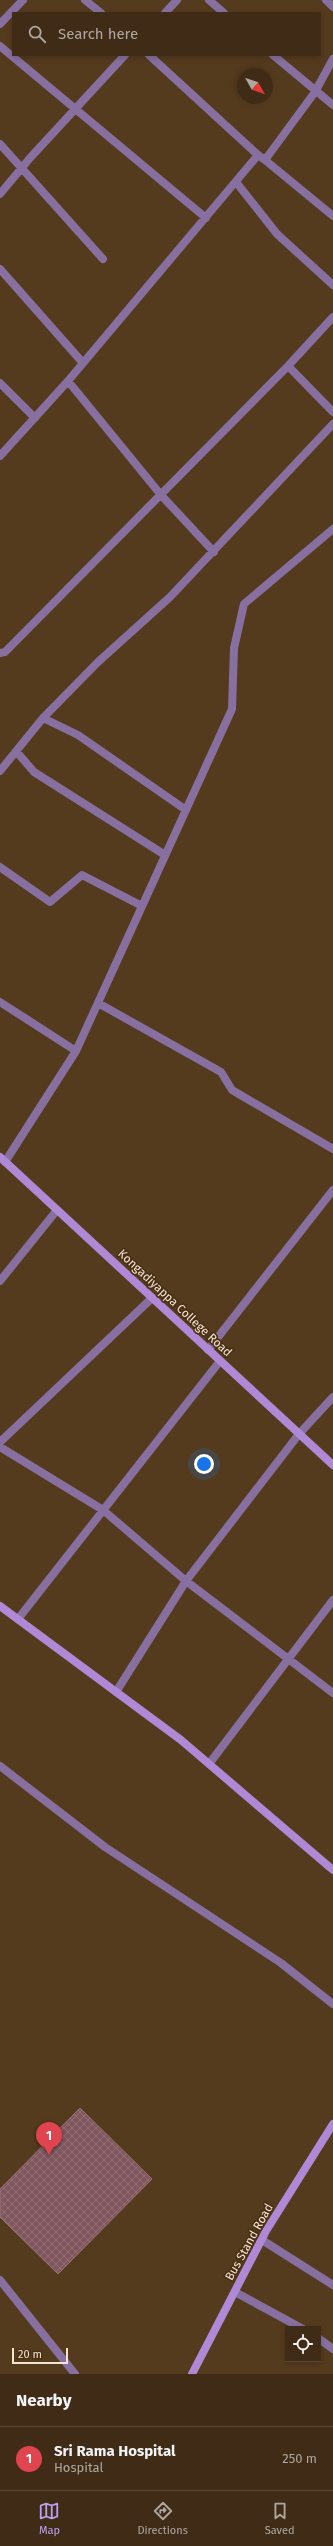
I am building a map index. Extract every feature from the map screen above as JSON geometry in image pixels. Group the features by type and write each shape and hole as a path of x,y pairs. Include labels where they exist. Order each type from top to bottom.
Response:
{"street":[{"path":"0,24 23,0"},
{"path":"85,0 100,12"},
{"path":"166,12 177,0"},
{"path":"209,0 223,12"},
{"path":"326,0 333,7"},
{"path":"0,46 206,218"},
{"path":"0,194 22,167 124,56"},
{"path":"150,56 262,158 333,216"},
{"path":"273,56 315,92 333,105"},
{"path":"0,456 68,381 236,182 262,158 315,92 333,59"},
{"path":"0,144 103,259"},
{"path":"236,182 277,234 333,285"},
{"path":"0,269 83,363"},
{"path":"0,653 5,652 161,495 288,366 333,317"},
{"path":"288,366 333,412"},
{"path":"68,381 161,495 214,552"},
{"path":"0,383 35,418"},
{"path":"2,765 16,751 43,718 98,662 170,597 214,552 333,424"},
{"path":"2,1159 76,1051 232,709 234,648 244,604 333,529"},
{"path":"43,718 78,735 186,810"},
{"path":"16,751 34,772 165,855"},
{"path":"0,867 50,902 82,875 142,906"},
{"path":"0,1002 76,1051"},
{"path":"98,1003 221,1072 232,1090 333,1149"},
{"name":"Kongadiyappa College Road","path":"2,1159 333,1465"},
{"path":"208,1350 333,1190"},
{"path":"0,1281 57,1210"},
{"path":"0,1442 152,1298"},
{"path":"18,1619 220,1361"},
{"path":"116,1692 186,1581 299,1434 333,1397"},
{"path":"0,1447 103,1510 186,1581 290,1658 333,1693"},
{"path":"209,1764 333,1600"},
{"path":"0,1606 116,1692 209,1764 333,1870"},
{"path":"0,1766 105,1847 281,1963 333,2004"},
{"name":"Bus Stand Road","path":"192,2374 262,2240 333,2124"},
{"path":"262,2240 333,2285"},
{"path":"0,2280 75,2374"},
{"path":"235,2292 297,2326"},
{"path":"321,2340 333,2349"}],"building":[{"path":"80,2108 152,2179 58,2274 0,2217 0,2189"}],"place":[{"name":"Sri Rama Hospital","path":"49,2155"}]}
